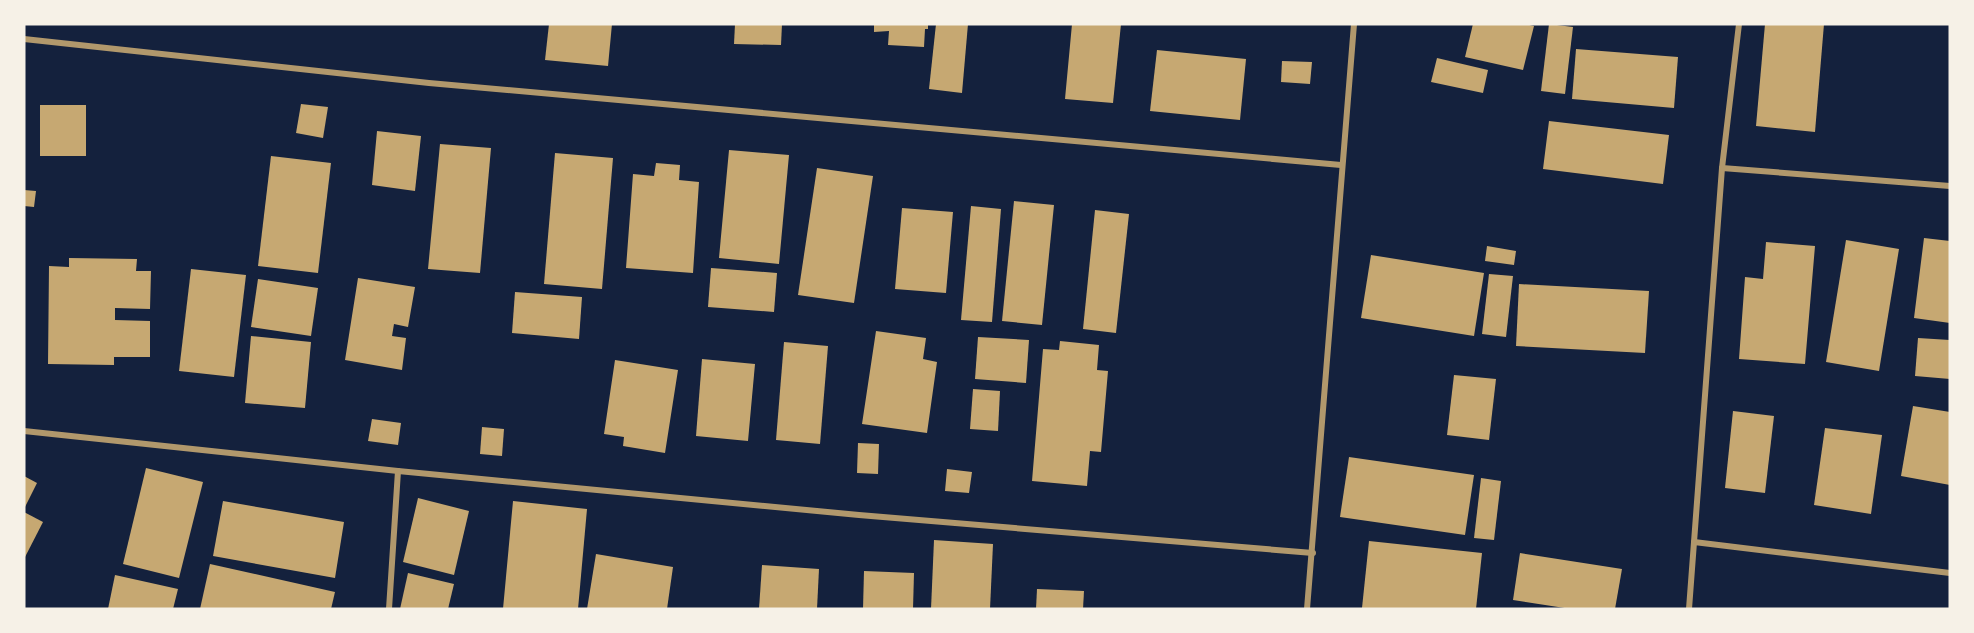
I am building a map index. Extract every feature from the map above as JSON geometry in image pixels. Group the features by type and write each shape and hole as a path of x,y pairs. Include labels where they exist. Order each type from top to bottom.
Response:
{"street":[{"path":"1307,609 1354,24"},
{"path":"1689,609 1722,168 1739,24"},
{"path":"24,39 429,83 1341,165"},
{"path":"1722,168 1950,186"},
{"path":"24,431 398,471 860,515 1313,553"},
{"path":"389,609 398,471"},
{"path":"1695,542 1950,573"}],"building":[{"path":"549,24 612,24 608,66 545,60"},
{"path":"735,24 782,24 781,45 734,44"},
{"path":"874,24 928,24 928,29 925,29 924,47 888,45 889,31 874,32"},
{"path":"936,24 968,24 962,93 929,89"},
{"path":"1072,24 1121,24 1113,103 1065,99"},
{"path":"1473,24 1534,26 1523,70 1465,57"},
{"path":"1549,24 1573,27 1565,94 1541,91"},
{"path":"1765,24 1824,24 1815,132 1756,126"},
{"path":"1576,49 1678,57 1674,108 1572,99"},
{"path":"1157,50 1246,59 1240,120 1150,111"},
{"path":"1437,58 1488,70 1483,93 1431,82"},
{"path":"1282,61 1312,62 1310,84 1281,82"},
{"path":"301,104 328,107 323,138 296,133"},
{"path":"40,105 86,105 86,156 40,156"},
{"path":"1549,121 1669,135 1663,184 1543,169"},
{"path":"377,131 421,136 415,191 372,185"},
{"path":"440,144 491,148 480,273 428,269"},
{"path":"729,150 789,155 779,264 719,258"},
{"path":"555,153 613,158 602,289 544,284"},
{"path":"271,156 331,163 318,273 258,266"},
{"path":"656,163 680,165 679,180 699,182 693,273 626,268 633,174 654,176"},
{"path":"817,168 873,176 854,303 798,295"},
{"path":"24,190 36,191 34,207 24,206"},
{"path":"1014,201 1054,205 1042,325 1002,321"},
{"path":"971,206 1001,209 992,322 961,320"},
{"path":"902,208 953,212 946,293 895,289"},
{"path":"1095,210 1129,214 1116,333 1083,329"},
{"path":"1924,238 1950,241 1950,323 1914,318"},
{"path":"1846,240 1899,249 1879,371 1826,362"},
{"path":"1766,242 1815,246 1805,364 1739,359 1745,277 1763,279"},
{"path":"1487,246 1516,251 1514,265 1485,261"},
{"path":"1371,255 1484,273 1474,336 1361,318"},
{"path":"69,258 137,259 136,271 151,271 150,309 115,308 115,320 150,321 150,357 114,357 114,365 48,364 49,266 69,267"},
{"path":"711,268 777,273 774,312 708,307"},
{"path":"191,269 246,275 234,377 179,371"},
{"path":"1489,274 1513,276 1506,337 1482,334"},
{"path":"358,278 415,287 408,327 394,324 392,336 406,338 402,370 345,360"},
{"path":"258,279 318,288 311,336 251,327"},
{"path":"1519,284 1649,291 1645,353 1516,346"},
{"path":"515,292 582,297 579,339 512,333"},
{"path":"876,331 926,338 923,359 937,362 927,433 862,424"},
{"path":"251,336 311,342 305,408 245,403"},
{"path":"978,337 1029,340 1026,383 975,379"},
{"path":"1918,338 1950,340 1950,379 1915,376"},
{"path":"1060,341 1099,345 1097,370 1108,371 1101,452 1090,451 1087,486 1032,481 1043,349 1059,350"},
{"path":"784,342 828,346 820,444 776,440"},
{"path":"702,359 755,364 748,441 696,436"},
{"path":"615,360 678,370 665,453 623,446 624,437 604,434"},
{"path":"1454,375 1496,379 1489,440 1447,435"},
{"path":"973,389 1000,391 998,431 970,429"},
{"path":"1913,406 1950,412 1950,485 1901,476"},
{"path":"1733,411 1774,416 1765,493 1725,488"},
{"path":"372,419 401,423 398,445 368,441"},
{"path":"482,427 504,429 502,456 480,454"},
{"path":"1825,428 1882,435 1871,514 1814,505"},
{"path":"858,443 879,444 878,474 857,473"},
{"path":"1349,457 1474,475 1465,535 1340,517"},
{"path":"146,468 203,482 179,578 123,564"},
{"path":"947,469 972,472 969,493 945,491"},
{"path":"24,476 37,483 24,509"},
{"path":"1481,478 1501,481 1494,540 1474,538"},
{"path":"418,498 469,511 454,575 403,562"},
{"path":"223,501 344,522 335,578 213,556"},
{"path":"513,501 587,509 578,609 503,609"},
{"path":"24,512 43,522 24,559"},
{"path":"934,540 993,544 990,609 931,609"},
{"path":"1369,541 1482,553 1476,609 1362,608"},
{"path":"1520,553 1622,569 1615,609 1571,609 1513,600"},
{"path":"596,554 673,567 667,609 587,609"},
{"path":"210,564 335,592 331,609 200,609"},
{"path":"762,565 819,569 817,609 759,609"},
{"path":"864,571 914,573 913,609 863,609"},
{"path":"408,573 454,584 448,609 400,609"},
{"path":"115,575 178,589 173,609 108,609"},
{"path":"1037,589 1084,591 1083,609 1036,609"}]}
